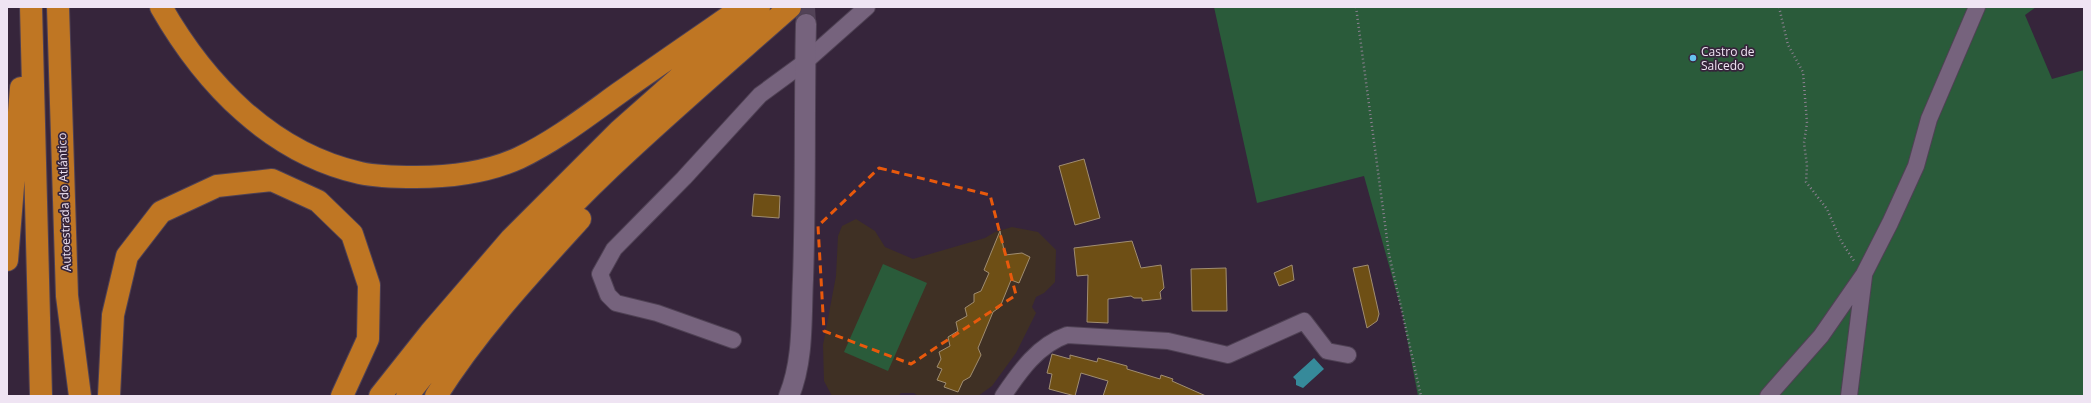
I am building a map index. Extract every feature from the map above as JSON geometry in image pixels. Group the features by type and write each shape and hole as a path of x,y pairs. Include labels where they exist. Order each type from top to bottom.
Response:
{"highway":[{"path":"7,260 27,7"},
{"path":"31,7 41,396"},
{"name":"Autoestrada do Atlántico","path":"58,7 67,296 80,396"},
{"path":"161,7 190,52 217,86 240,109 292,147 321,161 361,173 397,177 444,177 468,174 518,158 562,134 743,7"},
{"path":"380,396 430,333 511,239 619,131 759,7"},
{"path":"407,396 447,345 529,251 610,168 790,7"},
{"path":"436,396 515,290 593,205 758,35"},
{"path":"109,396 113,315 127,256 162,212 217,186 272,180 318,201 352,234 370,285 368,339 342,396"}],"street":[{"path":"733,340 657,313 616,303 608,295 600,274 614,249 684,178 760,95 805,62 867,7"},
{"path":"1768,396 1821,336 1864,274 1916,166 1929,119 1976,7"},
{"path":"789,396 796,380 800,351 806,200 806,24"},
{"path":"1849,396 1864,274"},
{"path":"1003,396 1021,369 1054,339 1067,335 1168,341 1228,355 1304,321 1327,351 1348,355"}],"path":[{"path":"1356,7 1389,254 1421,396"},
{"path":"1779,7 1788,45 1803,72 1807,123 1804,143 1807,165 1806,182 1827,208 1841,241 1864,274"}],"highlighted area":[{"path":"879,168 990,195 1016,295 911,364 824,331 818,226"}],"shaded area":[{"path":"856,219 875,231 885,247 913,259 985,238 995,232 1012,227 1038,232 1056,250 1055,282 1044,293 1036,297 1032,307 1036,313 1016,353 992,386 978,396 918,396 914,393 901,393 898,396 832,396 824,381 823,345 836,276 838,236 842,226"}],"green space":[{"path":"1214,7 2036,7 2025,15 2052,79 2084,70 2084,396 1418,396 1402,312 1364,176 1257,203"},
{"path":"883,264 927,283 888,371 844,352"}],"water":[{"path":"1314,358 1324,369 1303,388 1296,385 1296,380 1293,377"}],"building":[{"path":"1084,159 1100,218 1075,225 1059,166"},
{"path":"754,194 780,196 779,218 752,216"},
{"path":"1000,231 1005,255 1022,253 1030,257 1019,283 1011,280 1000,307 993,312 978,348 981,355 970,377 963,381 958,392 944,387 946,383 937,380 942,369 937,367 941,359 939,352 950,346 948,337 958,331 956,322 967,316 965,308 974,302 974,294 981,291 989,273 984,270"},
{"path":"1132,241 1141,268 1161,265 1164,288 1160,292 1161,299 1142,301 1142,298 1134,298 1131,296 1108,299 1108,323 1087,322 1088,275 1077,276 1074,248"},
{"path":"1292,265 1294,280 1279,286 1274,273"},
{"path":"1368,265 1379,314 1377,321 1367,328 1353,268"},
{"path":"1226,268 1227,311 1192,311 1191,269"},
{"path":"1052,354 1070,359 1070,355 1097,362 1098,358 1127,366 1127,369 1160,379 1161,375 1173,379 1172,381 1206,396 1103,396 1108,381 1081,373 1075,396 1049,389 1052,374 1047,373"}],"tunnel":[{"path":"805,7 806,24"}],"place":[{"name":"Castro de Salcedo","path":"1693,58"}]}
